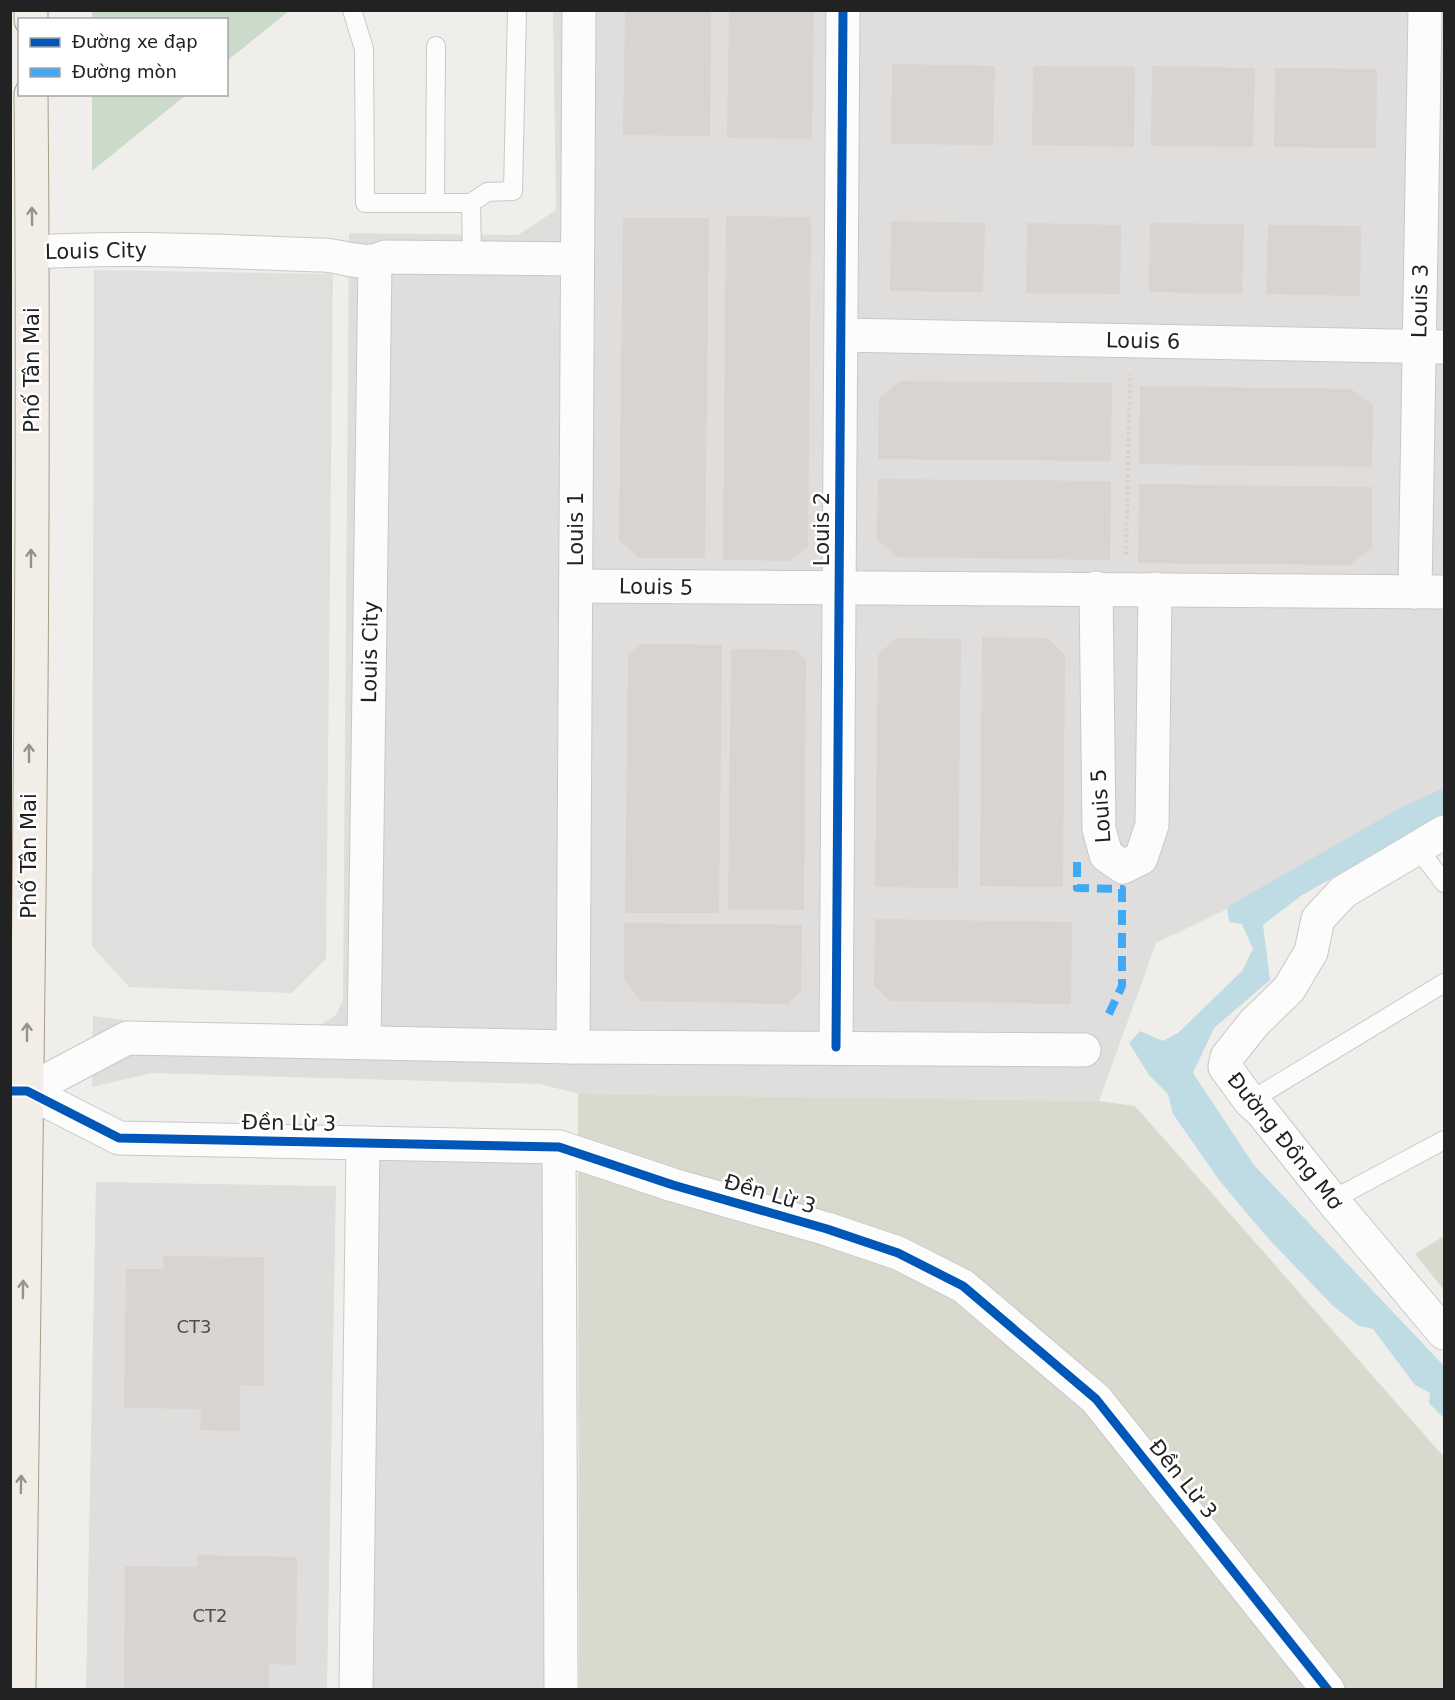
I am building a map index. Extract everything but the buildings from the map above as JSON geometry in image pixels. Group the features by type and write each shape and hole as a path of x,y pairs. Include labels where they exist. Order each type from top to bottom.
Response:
{"main road":[{"name":"Phố Tân Mai","path":"19,1689 27,1091 33,252 31,96"}],"street":[{"name":"Louis 1","path":"573,1047 579,10"},
{"name":"Louis 2","path":"836,1047 843,10"},
{"name":"Louis 3","path":"1425,10 1432,347 1430,592"},
{"name":"Louis City","path":"33,252 88,248 331,255 375,262 385,257 577,259"},
{"name":"Louis City","path":"364,1042 375,262"},
{"name":"Louis 6","path":"841,335 1432,347"},
{"name":"Louis 5","path":"576,586 1430,592"},
{"name":"Louis 5","path":"1096,588 1099,829 1106,855 1123,867 1142,858 1152,825 1155,589"},
{"name":"Đường Đồng Mơ","path":"1431,840 1342,892 1318,919 1311,952 1289,989 1254,1023 1227,1057 1226,1067 1250,1101 1262,1112 1332,1200 1444,1333"},
{"path":"27,1091 127,1038 573,1047 1084,1050"},
{"name":"Đền Lừ 3","path":"27,1091 119,1138 559,1147 673,1185 827,1229 898,1253 963,1286 1096,1399 1328,1689"},
{"name":"Đền Lừ 3","path":"356,1689 363,1143"},
{"path":"559,1147 561,1689"}],"lane":[{"path":"352,10 364,49 365,202 435,203 471,203 487,192 513,191 516,10"},
{"path":"435,203 436,46"},
{"path":"471,203 472,258"},
{"path":"1431,840 1444,883"},
{"path":"1250,1101 1444,983"},
{"path":"1332,1200 1444,1140"}],"path":[{"path":"1126,557 1130,371"}],"shaded area":[{"path":"553,11 1444,11 1444,805 1156,943 1099,1101 579,1094 540,1084 152,1073 92,1087 93,1016 199,1025 317,1027 336,1015 343,1000 349,233 518,235 556,210"},
{"path":"94,270 333,274 326,959 292,993 129,987 92,946"},
{"path":"578,1094 1099,1101 1135,1106 1444,1457 1444,1689 579,1689"},
{"path":"370,1160 547,1160 546,1689 369,1690"},
{"path":"96,1182 336,1186 327,1689 86,1690"},
{"path":"1444,1236 1444,1290 1415,1254"}],"green space":[{"path":"92,10 289,11 228,60 228,18 92,18"},
{"path":"92,96 185,96 92,171"}],"water":[{"path":"1444,788 1444,816 1302,895 1263,925 1270,980 1214,1028 1193,1073 1254,1165 1444,1366 1444,1418 1429,1403 1430,1393 1415,1385 1373,1329 1359,1326 1333,1306 1266,1236 1219,1180 1173,1114 1168,1094 1149,1075 1129,1043 1140,1031 1163,1041 1178,1033 1242,971 1253,949 1242,924 1229,922 1227,907 1402,807"}],"marked path":[{"path":"1077,862 1077,888 1122,889 1122,986 1107,1018"}],"cycle path":[{"path":"836,1047 843,10"},
{"path":"10,1091 27,1091 119,1138 559,1147 673,1185 827,1229 898,1253 963,1286 1096,1399 1328,1690"}]}
